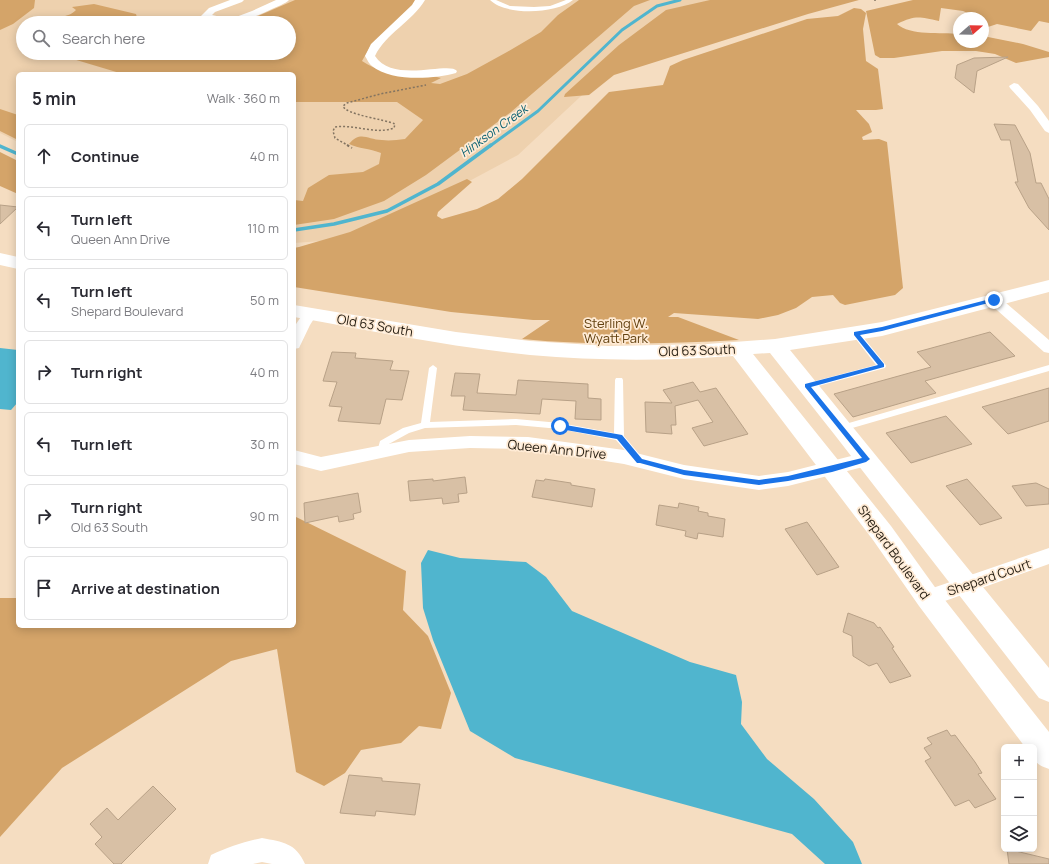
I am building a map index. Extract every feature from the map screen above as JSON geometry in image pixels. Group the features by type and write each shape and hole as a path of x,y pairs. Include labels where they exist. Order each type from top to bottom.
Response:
{"main road":[{"path":"0,259 16,262"},
{"name":"Old 63 South","path":"302,312 456,339 530,348 608,353 707,351 775,346 856,334 882,329 1049,286"},
{"path":"775,346 1049,689"},
{"name":"Shepard Boulevard","path":"738,349 882,533 928,598 1049,755"}],"street":[{"path":"206,16 212,10 239,0"},
{"path":"248,16 284,0"},
{"path":"420,0 416,6 375,46 370,56 371,60 381,67 399,73 429,74 450,72"},
{"path":"1014,86 1034,108 1049,129"},
{"path":"994,300 1049,348"},
{"path":"296,340 303,324 302,312"},
{"name":"Queen Ann Drive","path":"296,458 321,464 409,446 470,442 528,443 624,457 684,472 759,483 788,479 832,469 866,459"},
{"name":"Shepard Court","path":"928,598 1049,556"},
{"path":"220,864 238,855 262,850 283,854 293,864"}],"lane":[{"path":"493,0 503,6 536,10 548,8 570,0"},
{"path":"807,386 882,366 856,334"},
{"path":"425,425 433,368"},
{"path":"842,428 1049,368"},
{"path":"619,380 619,437"},
{"path":"382,452 383,443 406,430 425,425 516,422 560,426 619,437 640,461"}],"path":[{"path":"352,148 335,138 333,131 335,127 352,125 386,131 394,128 395,124 387,120 348,112 344,109 344,106 348,103 359,100 414,89 442,80 448,77 450,72"},
{"path":"614,332 618,328 627,327 630,324"}],"shaded area":[{"path":"0,0 719,0 672,11 518,155 363,238 296,243 296,72 16,72 16,141 0,133"}],"green space":[{"path":"0,0 35,0 34,8 24,16 16,16 16,22 0,30"},
{"path":"295,0 417,0 414,6 370,47 362,61 389,73 407,76 428,76 441,78 431,83 440,84 467,74 541,32 558,15 579,0 650,0 634,6 511,112 426,175 384,201 334,219 296,225 296,200 303,201 308,188 329,175 363,172 379,164 381,153 349,144 353,140 357,137 377,140 405,139 423,120 397,102 296,102 296,72 116,72 76,60 296,60 296,16 258,16"},
{"path":"710,0 859,0 808,14 614,75 589,95 564,97 565,94 619,45 666,10"},
{"path":"913,0 1049,0 1049,23 1039,21 1031,31 997,24 989,27 989,12 965,12 941,8 939,21 913,18 897,24 903,28 918,32 953,34 953,48 989,48 989,37 1023,44 1049,52 1049,57 1016,63 995,54 976,51 942,51 894,58 880,58 875,55 866,11"},
{"path":"94,4 136,14 137,16 63,16 76,10 72,7"},
{"name":"Sterling W. Wyatt Park","path":"854,8 861,9 866,13 863,29 866,61 878,69 883,109 856,110 869,124 872,132 862,137 863,140 879,139 887,142 903,288 895,295 845,305 840,303 833,295 812,297 796,308 778,315 758,319 674,313 668,317 678,317 739,340 685,343 576,343 522,339 550,320 533,320 451,312 296,287 296,248 350,232 467,179 472,182 438,212 437,216 442,219 477,209 498,199 522,179 609,92 663,85 670,66 683,60 807,19 838,16"},
{"path":"0,109 16,114 16,139 0,131"},
{"path":"0,152 16,160 16,193 0,186"},
{"path":"296,517 406,571 403,610 428,636 451,693 441,729 419,726 401,743 361,750 345,773 324,786 296,772 277,649 231,661 62,768 0,837 0,598 16,598 16,628 296,628"}],"water":[{"path":"0,348 16,350 16,404 11,410 0,409"},
{"path":"428,550 460,558 526,562 546,577 572,611 690,662 736,675 742,702 741,724 767,759 814,799 853,842 862,864 825,864 792,834 515,758 470,731 433,640 423,608 421,563"}],"building":[{"path":"1008,57 977,71 974,93 955,78 957,65 974,58"},
{"path":"994,124 1015,125 1030,153 1036,183 1041,183 1049,199 1049,230 1029,208 1015,182 1018,182 1010,140 1001,140"},
{"path":"0,205 16,207 16,209 0,224"},
{"path":"990,332 1015,356 925,381 936,393 853,417 834,394 931,367 917,352"},
{"path":"332,352 356,353 355,358 393,361 390,370 409,371 402,400 386,399 380,424 338,421 342,407 329,406 337,382 323,381"},
{"path":"455,373 480,374 477,393 516,395 518,380 588,384 588,398 601,399 601,420 575,419 576,401 542,399 540,414 463,410 465,396 451,396"},
{"path":"693,382 700,392 716,388 748,434 704,446 692,428 713,422 698,400 675,406 676,425 671,425 672,434 646,432 645,402 672,403 663,390"},
{"path":"1049,388 1049,421 1008,434 982,407"},
{"path":"946,416 972,444 911,463 886,433"},
{"path":"465,477 467,493 458,494 459,502 443,504 442,498 410,501 408,481 433,479 433,481"},
{"path":"545,479 595,489 592,507 532,497 536,480 544,481"},
{"path":"967,479 1002,518 980,525 946,486"},
{"path":"1036,483 1049,489 1049,504 1026,506 1012,486"},
{"path":"358,493 361,512 353,514 354,519 339,522 338,516 305,523 304,503"},
{"path":"679,503 699,507 698,511 708,513 708,516 725,519 723,537 698,533 697,539 685,536 686,531 656,525 659,505 678,508"},
{"path":"807,522 839,567 817,575 785,529"},
{"path":"848,613 874,623 878,628 880,627 911,676 890,683 877,663 869,666 853,656 852,636 843,632"},
{"path":"947,730 951,736 955,735 975,762 982,773 978,774 996,799 975,808 969,800 955,806 925,761 931,758 924,748 932,744 927,738"},
{"path":"349,775 382,778 382,781 420,784 415,815 376,811 375,816 340,813"},
{"path":"153,786 176,809 121,864 114,864 95,844 102,837 90,824 107,808 118,820"},
{"path":"1007,852 1020,852 1049,859 1049,864 1009,864"}],"waterway":[{"name":"Hinkson Creek","path":"490,146 538,111 622,30 657,6 680,0"},
{"name":"Hinkson Creek","path":"296,230 334,224 387,211 438,184 491,145"},
{"name":"Hinkson Creek","path":"0,146 16,153"}],"route":[{"path":"560,426 619,437 626,443 640,461 684,472 759,483 788,479 832,469 866,459 807,386 882,366 856,334 882,329 994,300"}]}
